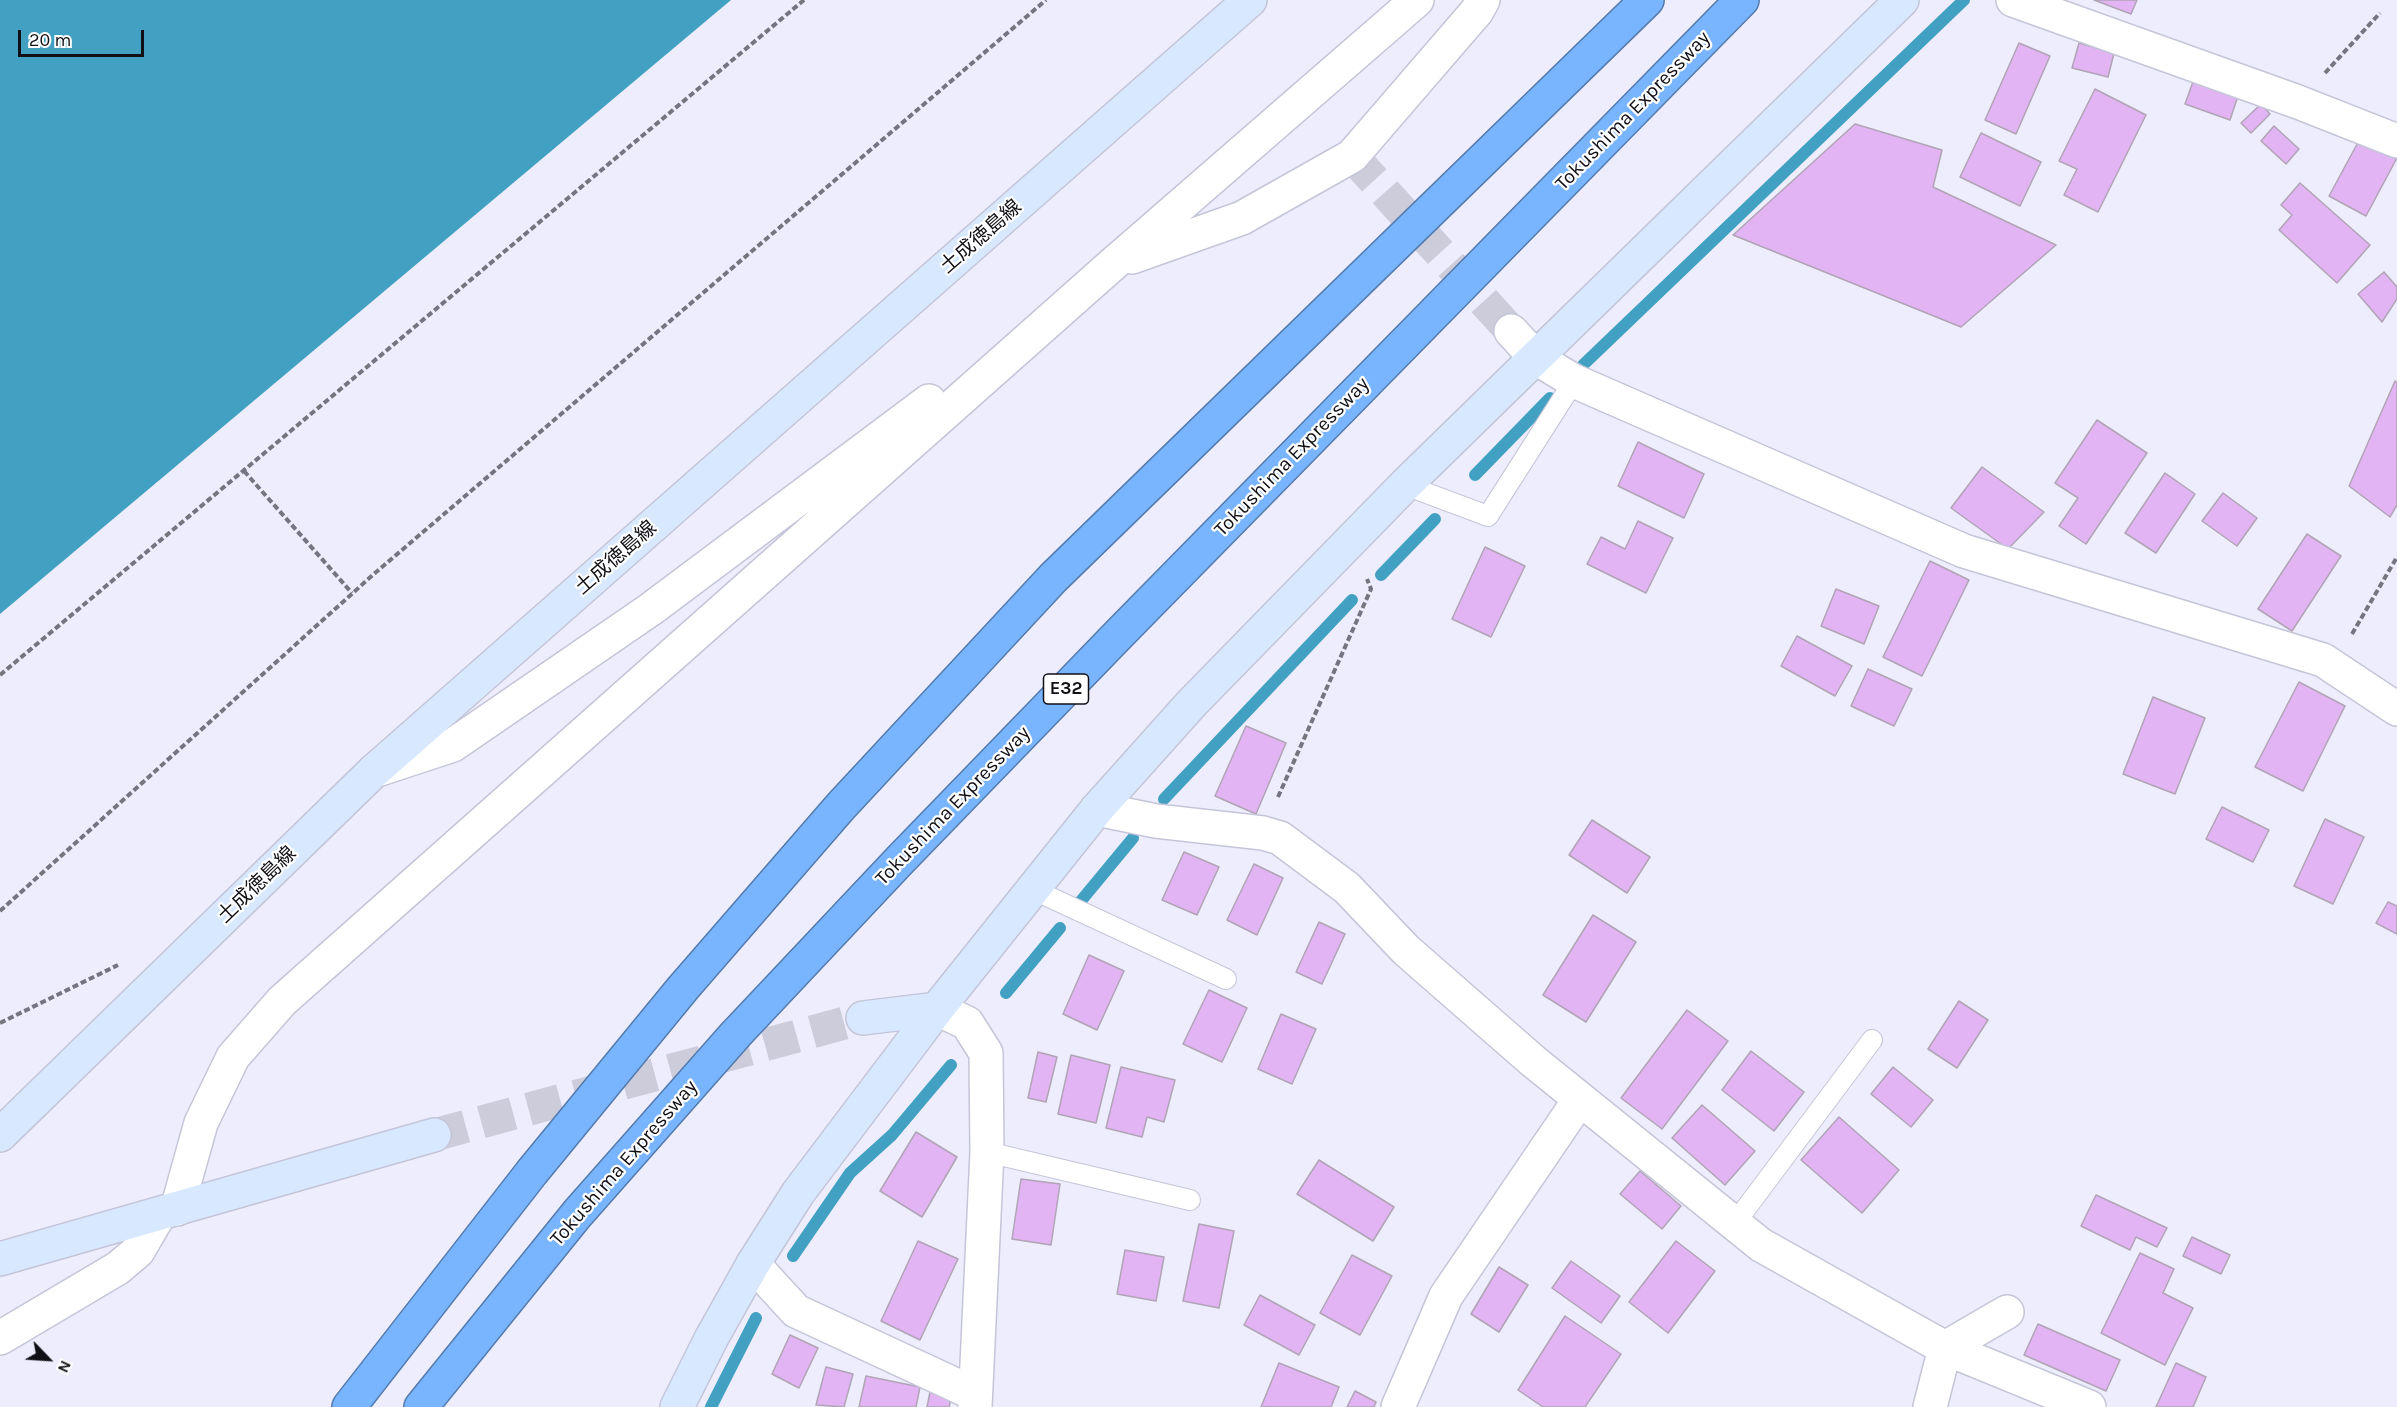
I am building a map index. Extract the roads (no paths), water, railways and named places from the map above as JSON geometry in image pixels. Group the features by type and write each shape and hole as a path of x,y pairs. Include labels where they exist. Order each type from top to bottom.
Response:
{"highway":[{"path":"349,1407 525,1181 637,1043 842,806 1053,578 1647,0"},
{"name":"Tokushima Expressway","path":"421,1407 577,1214 744,1025 1113,640 1742,0"}],"street":[{"name":"土成徳島線","path":"0,1135 374,771 1250,0"},
{"path":"0,1338 118,1268 138,1251 168,1212 201,1123 233,1057 282,1000 1113,264 1417,0"},
{"path":"374,771 453,745 651,609 1113,264 1242,218 1352,156 1484,0"},
{"path":"677,1407 711,1339 753,1264 798,1193 937,1009 1097,809 1192,703 1405,485 1902,0"},
{"path":"2013,0 2298,102 2397,141"},
{"path":"1511,331 1536,358 1574,381 1965,551 2324,660 2397,710"},
{"path":"1097,809 1156,821 1263,833 1280,838 1347,888 1406,950 1533,1061 1761,1245 1945,1348 2089,1407"},
{"path":"753,1264 796,1311 975,1401 987,1152 986,1053 967,1023 937,1009 863,1018"},
{"path":"1398,1407 1446,1296 1580,1099"},
{"path":"0,1259 434,1136"},
{"path":"1930,1407 1945,1348 2007,1312"}],"lane":[{"path":"1405,485 1488,516 1574,381"},
{"path":"1032,889 1226,979"},
{"path":"1735,1223 1872,1040"},
{"path":"987,1152 1190,1200"}],"water":[{"path":"0,0 731,0 0,614"}],"waterway":[{"path":"1583,365 1964,0"},
{"path":"1475,475 1550,398"},
{"path":"1381,575 1435,519"},
{"path":"1164,799 1352,600"},
{"path":"1080,902 1133,838"},
{"path":"1006,993 1060,928"},
{"path":"793,1256 850,1173 892,1135 951,1065"},
{"path":"711,1407 756,1318"}],"tunnel":[{"path":"1352,156 1511,331"},
{"path":"434,1135 863,1018"}]}
